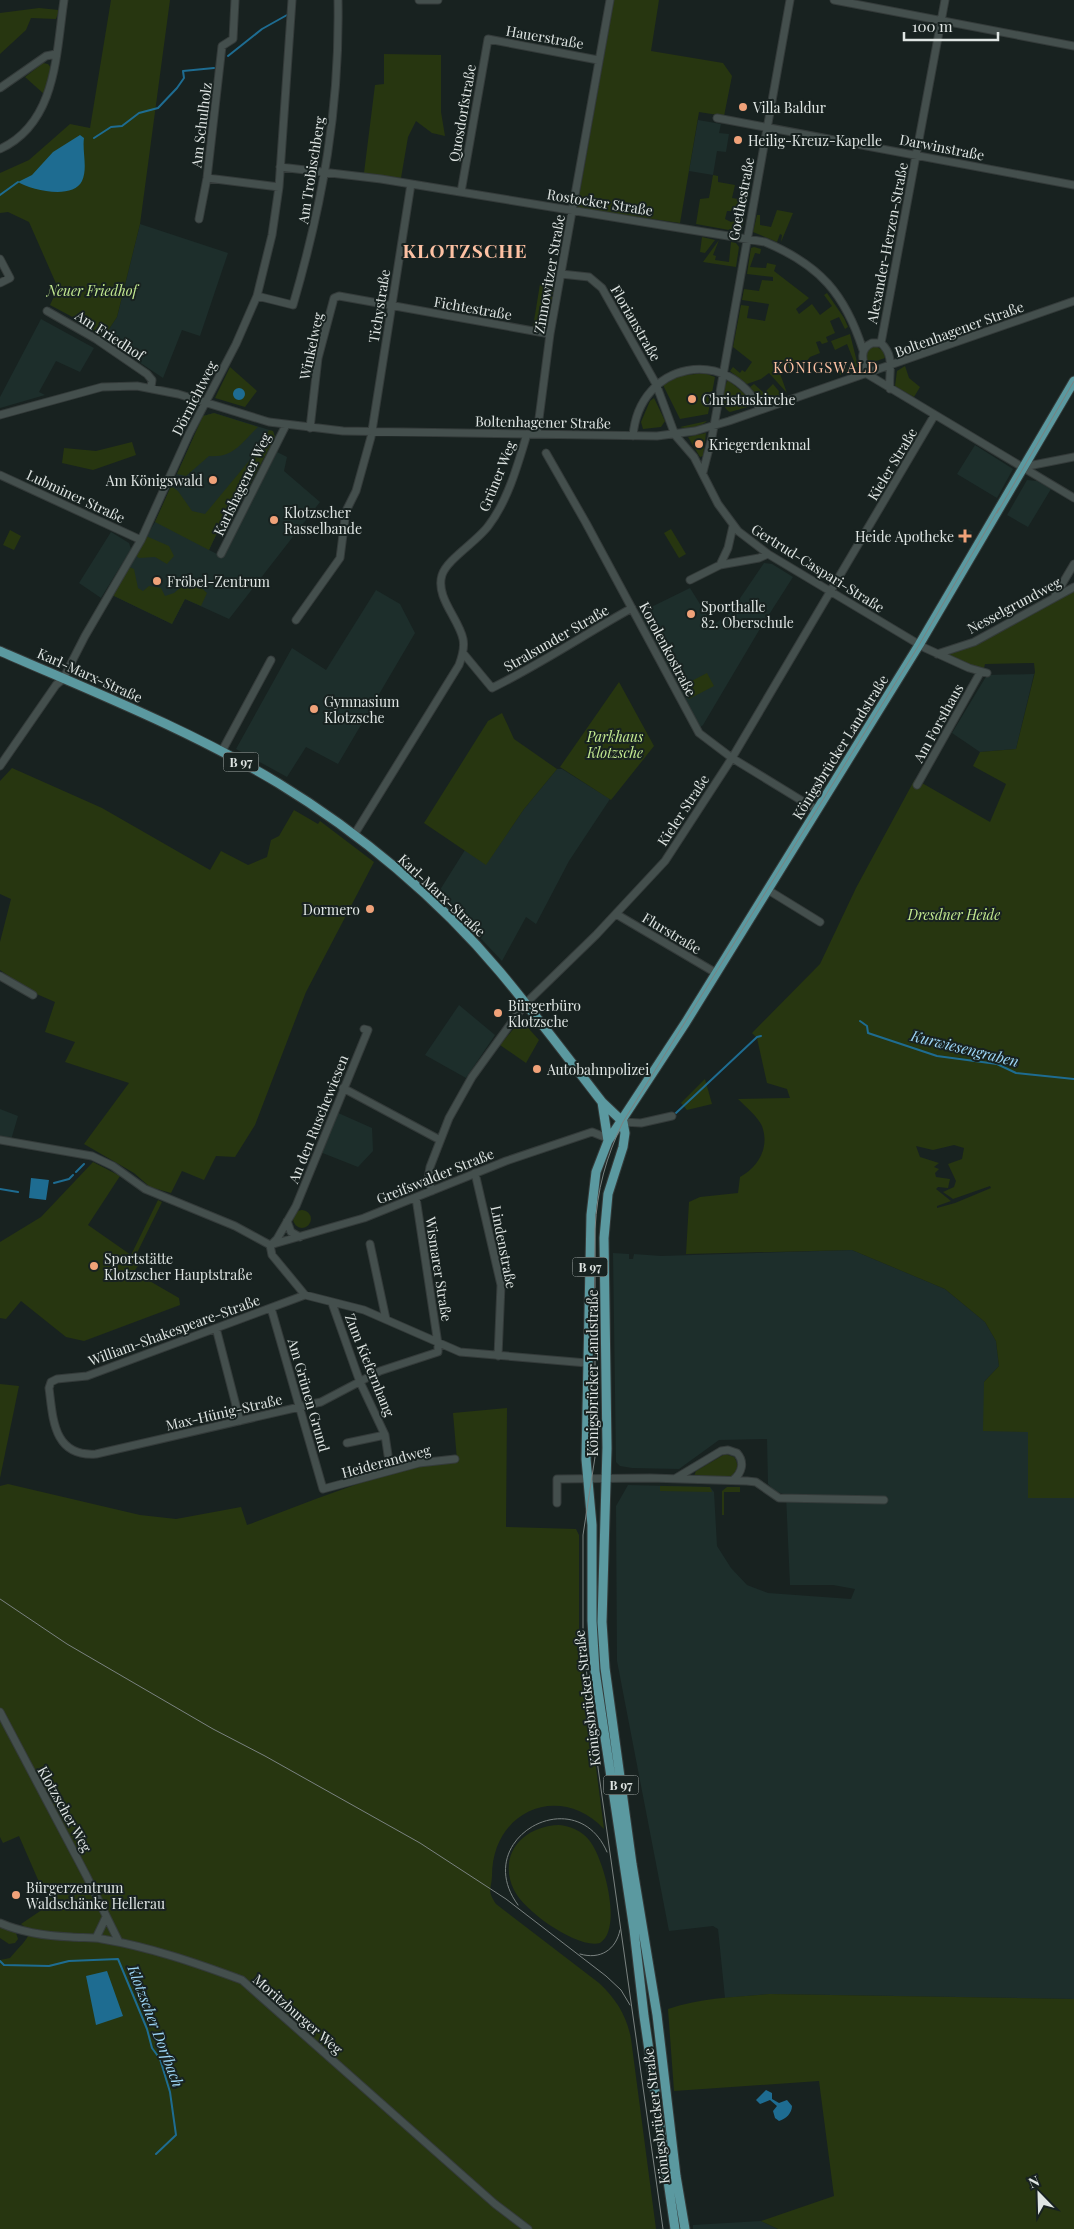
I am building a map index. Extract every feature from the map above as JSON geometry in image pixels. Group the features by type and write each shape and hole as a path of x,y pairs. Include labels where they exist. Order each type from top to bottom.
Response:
{"main road":[{"name":"Königsbrücker Landstraße","path":"604,1478 607,1448 606,1205 615,1168 623,1147 625,1133 623,1122 919,645 1074,381"},
{"name":"Karl-Marx-Straße","path":"0,650 222,751 279,784 354,836 440,909 499,971 602,1102 623,1122"},
{"path":"602,1102 608,1139"},
{"name":"B 97","path":"608,1139 623,1122"},
{"name":"Königsbrücker Landstraße","path":"587,1479 587,1363 593,1184 608,1139"},
{"name":"Königsbrücker Straße","path":"604,1478 602,1604 605,1668 632,1864 654,2000 676,2176 685,2229"},
{"name":"Königsbrücker Straße","path":"587,1479 592,1525 592,1621 596,1671 675,2229"}],"street":[{"path":"0,149 21,135 37,117 52,80 64,0"},
{"name":"Am Schulholz","path":"199,219 207,178 222,46 233,39 235,0"},
{"name":"Dörnichtweg","path":"0,766 56,684 63,679 85,636 141,540 205,402 236,344 257,296 272,235 279,187 292,0"},
{"name":"Am Trobischberg","path":"257,296 293,305 310,249 326,172 336,84 338,0"},
{"path":"419,0 438,0"},
{"name":"Zinnowitzer Straße","path":"537,434 550,334 610,0"},
{"name":"Goethestraße","path":"703,472 714,426 790,0"},
{"path":"834,0 1074,46"},
{"name":"Alexander-Herzen-Straße","path":"881,343 945,0"},
{"name":"Hauerstraße","path":"488,39 598,60"},
{"name":"Quosdorfstraße","path":"461,192 488,39"},
{"path":"0,88 46,56 56,54"},
{"name":"Darwinstraße","path":"717,118 1074,186"},
{"name":"Rostocker Straße","path":"280,167 411,184 765,242 800,258 826,281 844,306 863,350 862,356 867,374"},
{"path":"207,178 279,187"},
{"name":"Tichystraße","path":"296,620 338,563 346,511 358,486 372,431 411,184"},
{"path":"0,259 10,278 0,283"},
{"name":"Florianstraße","path":"561,274 589,278 597,282 656,384 675,435"},
{"name":"Winkelweg","path":"310,428 318,358 334,298 339,296 392,306"},
{"name":"Boltenhagener Straße","path":"0,415 102,388 151,387 205,402 258,420 286,426 372,431 633,436 675,435 714,426 892,366 1074,301"},
{"name":"Fichtestraße","path":"392,306 550,334"},
{"name":"Am Friedhof","path":"47,311 96,339 141,370 150,377 151,387"},
{"path":"863,350 872,342 881,343 888,353 892,366 890,389"},
{"path":"633,436 635,422 642,402 656,384 672,375 689,370 708,370 722,373 745,389 760,410"},
{"path":"867,374 934,416 1074,498"},
{"name":"Kieler Straße","path":"432,1191 428,1179 430,1168 449,1118 472,1077 525,1004 616,914 665,861 732,758 934,416"},
{"name":"Karlshagener Weg","path":"221,554 286,426"},
{"name":"Grüner Weg","path":"463,654 463,639 443,592 442,574 450,563 479,539 499,512 527,434"},
{"name":"Gertrud-Caspari-Straße","path":"675,435 703,472 718,504 734,526 768,554 919,645"},
{"name":"Korolenkostraße","path":"546,453 699,733 732,758 817,810"},
{"path":"1023,467 1074,456"},
{"name":"Lubminer Straße","path":"0,475 141,540"},
{"path":"720,565 728,548 734,526"},
{"path":"690,580 720,565 759,558 768,554"},
{"path":"1055,596 1074,564"},
{"name":"Nesselgrundweg","path":"936,654 974,642 1074,587"},
{"name":"Stralsunder Straße","path":"463,654 492,688 559,653 570,642 632,608"},
{"path":"919,645 936,654"},
{"path":"354,836 459,665 463,654"},
{"name":"Am Forsthaus","path":"917,785 984,673 936,654"},
{"path":"222,751 271,660"},
{"path":"768,890 820,922"},
{"name":"Flurstraße","path":"616,914 716,973"},
{"path":"0,976 33,995"},
{"name":"An den Ruschewiesen","path":"270,1245 296,1206 368,1030 364,1029"},
{"path":"343,1088 440,1140"},
{"path":"623,1122 640,1123 672,1116"},
{"name":"Greifswalder Straße","path":"270,1245 364,1218 475,1173 592,1132 608,1139"},
{"path":"0,1140 92,1156 113,1166 145,1189 235,1226 270,1245 272,1254 305,1296 364,1310 460,1352 587,1363"},
{"name":"Lindenstraße","path":"475,1173 501,1285 498,1356"},
{"name":"Wismarer Straße","path":"416,1198 438,1344"},
{"path":"287,1221 291,1232 300,1237"},
{"path":"370,1244 386,1319"},
{"name":"William-Shakespeare-Straße","path":"51,1382 57,1379 87,1376 305,1296"},
{"name":"Zum Kiefernhang","path":"332,1303 360,1382 385,1435 388,1455"},
{"name":"Am Grünen Grund","path":"270,1308 324,1489"},
{"path":"216,1328 240,1420"},
{"name":"Max-Hünig-Straße","path":"51,1382 49,1388 56,1432 65,1444 79,1453 96,1454 300,1408 337,1395 380,1371 438,1352 438,1344"},
{"name":"Zum Kiefernhang","path":"347,1443 385,1435"},
{"path":"675,1479 721,1451 728,1450 737,1453 741,1460 741,1472 733,1480"},
{"name":"Heiderandweg","path":"324,1489 419,1463 455,1458"},
{"path":"557,1502 557,1479 604,1478 733,1480 756,1482 779,1498 884,1500"},
{"name":"Klotzscher Weg","path":"0,1712 119,1942"},
{"path":"96,1938 106,1918"},
{"name":"Moritzburger Weg","path":"0,1923 17,1930 42,1936 96,1938 119,1942 192,1962 242,1980 495,2204 528,2229"},
{"path":"642,2002 654,2000"}],"shaded area":[{"path":"698,120 721,124 719,133 729,134 726,152 717,151 713,175 689,171"},
{"path":"140,224 228,253 200,336 182,330 163,378 103,338 117,317"},
{"path":"41,319 94,348 80,372 56,361 39,392 45,395 0,408 0,397"},
{"path":"214,413 273,431 275,437 223,536 217,533 209,550 223,557 277,452 287,457 284,471 320,502 229,619 185,599 172,624 112,595 155,522 203,416"},
{"path":"975,445 1013,469 997,498 957,474"},
{"path":"1027,480 1037,481 1051,489 1028,527 1007,515"},
{"name":"Heide Apotheke","path":"964,527 973,532 965,545 957,539"},
{"path":"111,532 129,543 131,549 101,598 79,583"},
{"path":"764,563 772,564 793,577 703,725 699,728 637,614 690,588 713,625 730,613"},
{"name":"Gymnasium Klotzsche","path":"376,590 400,604 415,633 338,764 306,747 287,777 236,749 292,648 326,670"},
{"path":"1034,674 1016,749 980,752 952,733 987,675"},
{"path":"557,769 562,769 610,799 569,861 536,924 526,917 502,961 438,893 465,850 486,864 524,809"},
{"path":"459,1005 495,1035 466,1078 425,1055"},
{"path":"0,1109 18,1116 11,1140 0,1136"},
{"path":"336,1112 372,1128 373,1151 358,1167 320,1152"},
{"path":"852,1250 945,1289 985,1322 996,1341 999,1366 984,1382 1029,1431 1028,1498 1074,1498 1074,1999 770,1994 725,1998 718,1929 713,1926 669,1931 617,1661 616,1506 628,1485 710,1487 714,1492 717,1546 731,1568 747,1585 768,1593 851,1599 855,1589 833,1585 790,1585 786,1495 775,1491 768,1484 767,1439 719,1440 679,1469 632,1468 620,1466 616,1462 613,1253 629,1254 629,1259 633,1259 634,1254 661,1256"},
{"path":"761,2221 778,2229 693,2229 693,2225"}],"green space":[{"name":"Neuer Friedhof","path":"111,0 170,0 140,224 117,317 103,338 80,321 50,305 58,288 29,222 8,212 0,213 0,173 29,160 70,124 90,128"},
{"path":"614,0 659,0 651,51 723,63 732,76 724,116 699,112 680,223 577,208"},
{"path":"39,8 59,10 56,19 31,18 26,30 0,54 0,13"},
{"path":"384,54 441,55 441,112 445,136 432,133 416,121 408,137 401,178 364,173 375,85 384,84"},
{"path":"43,63 48,64 51,68 44,94 25,77"},
{"path":"713,175 718,176 718,182 735,185 732,198 744,200 746,186 750,186 745,213 732,208 731,211 727,211 725,219 731,222 745,218 740,232 696,224 700,199 709,198"},
{"path":"777,210 793,213 781,242 782,235 780,234 777,242 753,232 757,215 760,215 760,225 771,227"},
{"path":"702,237 715,240 705,253 700,252"},
{"path":"719,240 713,255 716,256 715,260 729,262 731,242 736,243 739,247 736,267 703,262"},
{"path":"751,248 761,249 760,254 755,253 750,267 766,268 767,263 776,265 774,271 809,298 796,309 799,314 812,304 820,315 832,306 824,295 827,293 848,327 845,329 839,317 830,321 835,333 826,337 828,342 822,344 820,341 816,342 820,353 810,357 802,367 801,365 790,369 788,364 778,368 787,393 769,373 761,379 747,384 730,371 733,367 740,373 742,370 745,372 752,362 733,347 741,305 749,306 747,318 765,321 769,304 742,300 744,289 759,291 762,280 773,281 773,277 747,274"},
{"path":"540,284 555,286 548,329 533,327"},
{"path":"850,334 858,366 840,375 838,370 843,368 844,370 855,364 847,344 835,350 831,341"},
{"path":"876,346 883,351 885,358 867,364 865,355 870,347"},
{"path":"905,366 909,378 920,387 914,397 895,386 897,371"},
{"path":"230,367 257,391 245,407 215,398"},
{"path":"704,373 715,377 708,414 680,419 663,385 679,376"},
{"path":"728,380 745,394 751,406 730,412 724,406 723,397"},
{"path":"754,384 764,393 773,384 782,395 762,402 750,387"},
{"path":"654,398 665,421 661,427 643,429 641,422 650,401"},
{"path":"214,413 258,427 231,452 218,456 209,456 186,476 177,474 203,416"},
{"path":"707,421 694,427 680,427"},
{"path":"269,430 273,431 275,437 223,536 217,533 209,550 155,522 171,486 178,491 192,511 205,514 249,461"},
{"path":"706,433 703,456 700,457 688,437"},
{"path":"132,442 136,455 93,470 62,463 64,448 96,451"},
{"path":"671,529 686,554 679,558 664,533"},
{"path":"10,530 21,536 14,550 3,545"},
{"path":"146,536 169,546 174,556 167,564 155,557 139,558 135,555"},
{"path":"129,567 134,569 138,588 143,591 149,586 161,588 165,596 174,593 187,582 196,583 207,593 201,606 185,599 172,624 112,595"},
{"name":"Dresdner Heide","path":"1074,589 1074,1498 1028,1498 1028,1432 983,1431 984,1382 999,1366 996,1341 985,1322 945,1289 852,1250 686,1254 689,1202 700,1197 738,1193 740,1177 752,1168 761,1156 764,1142 762,1126 738,1099 790,1098 787,1089 767,1083 757,1038 752,1033 820,964 856,888 915,779 990,822 1006,784 973,766 980,752 1016,749 1035,672 1034,663 985,664 984,668 972,667 945,654 976,645","holes":["954,1145 964,1148 962,1159 948,1164 956,1181 954,1187 943,1192 953,1199 990,1186 991,1188 955,1203 937,1208 937,1206 951,1201 936,1189 938,1187 948,1188 950,1179 936,1177 935,1173 939,1169 934,1167 939,1163 920,1157 916,1146 933,1150"]},
{"path":"707,673 714,686 689,699 682,686"},
{"name":"Parkhaus Klotzsche","path":"619,682 654,746 611,800 560,767"},
{"path":"502,713 514,739 557,769 524,809 486,865 424,823 488,721"},
{"path":"12,768 102,808 210,870 221,851 248,865 267,857 271,840 279,836 294,810 318,824 320,821 374,862 306,992 255,1125 235,1157 216,1156 204,1180 182,1171 171,1193 150,1187 134,1173 84,1144 129,1083 65,1062 75,1042 45,1032 55,1002 32,992 0,970 0,942 11,899 0,894 0,781"},
{"path":"521,1020 539,1040 526,1063 500,1045"},
{"path":"705,1079 712,1104 687,1110 681,1103"},
{"path":"93,1162 120,1176 88,1225 131,1255 158,1200 162,1202 135,1257 141,1261 134,1272 179,1298 180,1305 84,1341 66,1337 21,1301 6,1319 0,1318 0,1242 41,1217"},
{"path":"298,1210 306,1210 311,1215 309,1226 298,1228 293,1223 293,1215"},
{"path":"0,1384 19,1386 0,1478"},
{"path":"507,1408 506,1527 576,1529 579,1535 579,1637 604,1829 586,1815 568,1807 549,1806 531,1810 516,1820 503,1835 495,1853 490,1888 496,1904 599,1983 611,1995 624,2015 631,2039 656,2229 0,2229 0,1960 10,1958 27,1938 30,1931 21,1924 49,1905 19,1836 3,1843 0,1837 0,1486 8,1484 140,1515 176,1519 241,1507 247,1525 350,1486 403,1470 457,1460 453,1413"},
{"path":"725,1454 734,1457 737,1462 737,1469 732,1476 694,1476 696,1471"},
{"path":"660,1486 710,1487 712,1492 660,1491"},
{"path":"727,1487 740,1487 740,1492 724,1492 724,1515 722,1515 722,1491"},
{"path":"559,1825 567,1826 583,1834 595,1849 600,1862 609,1893 611,1909 607,1935 600,1943 578,1940 552,1927 528,1908 514,1890 509,1865 511,1854 517,1845 524,1837 534,1831"},
{"path":"0,1926 16,1933 18,1939 15,1943 9,1944 0,1938"},
{"path":"770,1994 1074,1999 1074,2229 778,2229 761,2221 834,2196 819,2081 674,2091 668,2009 705,2000"}],"water":[{"path":"80,135 84,138 85,171 82,181 77,187 61,192 51,192 32,188 18,182 32,175 53,152"},
{"path":"237,388 241,388 245,394 241,400 237,400 233,396 233,392"},
{"path":"31,1178 49,1180 46,1200 29,1198"},
{"path":"107,1971 123,2016 96,2025 86,1976"},
{"path":"766,2090 772,2093 772,2099 779,2103 787,2100 792,2106 790,2113 784,2119 779,2121 775,2118 773,2111 777,2106 770,2100 760,2104 756,2100"}],"waterway":[{"path":"228,56 262,29 287,15"},
{"path":"94,138 111,127 122,126 139,113 158,108 184,78 183,71 214,68"},
{"path":"0,195 18,182"},
{"name":"Kurwiesengraben","path":"860,1021 867,1026 868,1033 937,1056 997,1064 1016,1073 1074,1079"},
{"path":"676,1113 757,1037 761,1036"},
{"path":"76,1172 84,1164"},
{"path":"54,1183 69,1179 73,1175"},
{"path":"0,1189 18,1192"},
{"name":"Klotzscher Dorfbach","path":"0,1961 4,1965 49,1966 69,1961 118,1959 147,2029 152,2048 160,2059 170,2092 176,2135 156,2154"}],"tram line":[{"path":"997,513 1074,381"},
{"path":"663,2229 592,1725 583,1637 583,1535 595,1457 595,1229 600,1187 607,1161 623,1122 919,645 999,508"},
{"path":"0,1599 67,1644 213,1729 420,1843 506,1899 606,1976 621,1990 630,2005"},
{"path":"518,1905 506,1881 507,1859 516,1840 532,1826 552,1819 573,1820 592,1831 607,1852"},
{"path":"580,1954 594,1956 606,1952 615,1943 620,1930"}],"place":[{"name":"Villa Baldur","path":"743,107"},
{"name":"Heilig-Kreuz-Kapelle","path":"738,140"},
{"name":"Christuskirche","path":"692,399"},
{"name":"Kriegerdenkmal","path":"699,444"},
{"name":"Am Königswald","path":"213,480"},
{"name":"Klotzscher Rasselbande","path":"274,520"},
{"name":"Heide Apotheke","path":"965,536"},
{"name":"Fröbel-Zentrum","path":"157,581"},
{"name":"Sporthalle 82. Oberschule","path":"691,614"},
{"name":"Gymnasium Klotzsche","path":"314,709"},
{"name":"Dormero","path":"370,909"},
{"name":"Bürgerbüro Klotzsche","path":"498,1013"},
{"name":"Autobahnpolizei","path":"537,1069"},
{"name":"Sportstätte Klotzscher Hauptstraße","path":"94,1266"},
{"name":"Bürgerzentrum Waldschänke Hellerau","path":"16,1895"}],"district":[{"name":"KLOTZSCHE","path":"465,250"},
{"name":"KÖNIGSWALD","path":"826,367"}]}
